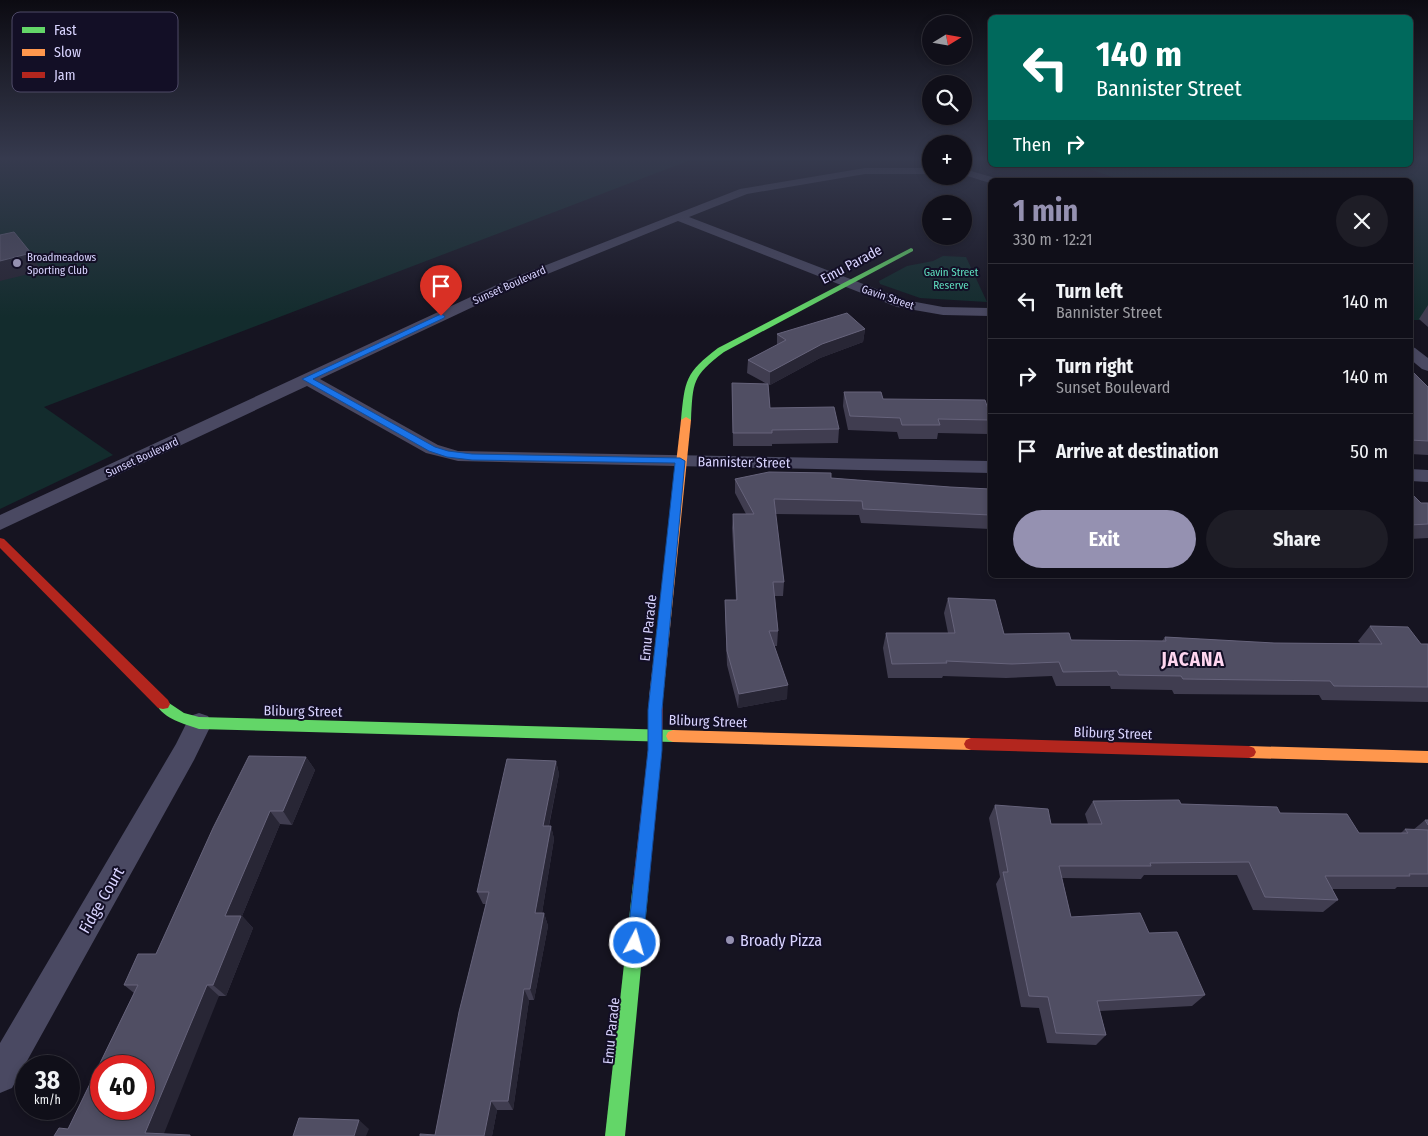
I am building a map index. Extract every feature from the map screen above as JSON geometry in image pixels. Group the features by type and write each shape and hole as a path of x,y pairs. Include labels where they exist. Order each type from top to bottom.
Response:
{"street":[{"name":"Sunset Boulevard","path":"0,524 516,281 693,211"},
{"name":"Gavin Street","path":"678,217 849,283 917,307 943,311 988,312"},
{"name":"Emu Parade","path":"615,1136 655,750 654,735 680,461 691,376 697,367 721,350 911,250"},
{"path":"1413,354 1428,366"},
{"name":"Bannister Street","path":"307,379 432,449 447,454 472,457 988,467"},
{"path":"1413,475 1428,476"},
{"name":"Bliburg Street","path":"0,542 168,709 180,717 200,723 1428,757"},
{"name":"Fidge Court","path":"0,1076 200,723"}],"green space":[{"path":"0,211 557,211 44,407 113,455 0,509"},
{"path":"1413,211 1428,211 1428,320 1413,320"},
{"name":"Gavin Street Reserve","path":"943,256 966,257 987,302 920,298 880,284 879,281 907,266 933,261"}],"building":[{"path":"14,232 31,253 0,261 0,235"},
{"path":"847,313 865,329 822,344 770,372 748,360 786,340 777,334"},
{"path":"1413,372 1428,387 1428,441 1413,440"},
{"path":"732,383 768,384 770,408 834,407 839,429 772,430 772,433 733,433"},
{"path":"844,392 881,392 883,399 985,400 988,409 988,420 938,419 940,425 902,425 900,418 850,416"},
{"path":"769,472 831,473 831,478 988,489 988,515 863,509 862,501 774,499 784,582 773,582 778,631 769,631 788,685 739,694 727,651 725,600 737,600 733,514 754,514 735,479"},
{"path":"1413,495 1421,503 1428,503 1428,524 1413,525"},
{"path":"948,598 995,600 1004,634 1069,633 1071,640 1166,641 1165,637 1274,643 1382,644 1370,626 1408,627 1421,644 1428,644 1428,687 1334,686 1330,681 1183,679 1181,676 1119,675 1117,671 1063,672 1059,662 1012,664 946,661 947,663 892,664 886,633 955,633"},
{"path":"249,756 306,757 283,811 270,811 225,916 241,916 213,985 207,985 155,1109 155,1055 104,1055 138,985 124,985 138,954 156,954 213,828"},
{"path":"507,759 556,761 543,826 551,826 535,913 544,913 530,989 524,989 508,1101 491,1101 484,1136 420,1136 420,1134 435,1135 459,1012 489,892 477,892"},
{"path":"1179,800 1181,804 1277,807 1280,813 1347,814 1359,833 1408,833 1405,829 1428,830 1428,874 1409,874 1410,876 1325,876 1338,900 1265,897 1249,862 1150,863 1151,866 1059,866 1071,917 1140,913 1149,933 1177,932 1205,995 1097,1001 1106,1035 1056,1033 1048,997 1029,996 1003,872 1008,872 995,805 1048,809 1051,824 1102,824 1093,801"},
{"path":"90,1084 90,1120 150,1120 145,1133 190,1136 54,1136 59,1128 68,1129 72,1120 80,1120 80,1104"},
{"path":"299,1118 359,1120 354,1136 293,1136"}],"traffic: fast":[{"path":"686,420 689,386 695,372 709,359 721,350 911,250"},
{"path":"163,704 180,717 199,723 673,736"},
{"path":"615,1136 641,883"}],"traffic: slow":[{"path":"656,698 686,420"},
{"path":"673,736 971,744"},
{"path":"1249,752 1428,757"}],"traffic: jam":[{"path":"0,542 163,704"},
{"path":"641,883 655,750 656,698"},
{"path":"971,744 1249,752"}],"place":[{"name":"Broadmeadows Sporting Club","path":"17,263"},
{"name":"Broady Pizza","path":"730,940"}],"district":[{"name":"JACANA","path":"1193,659"}],"route":[{"path":"441,316 307,379 432,449 447,454 472,457 680,461 655,710 655,750 635,943"}]}
